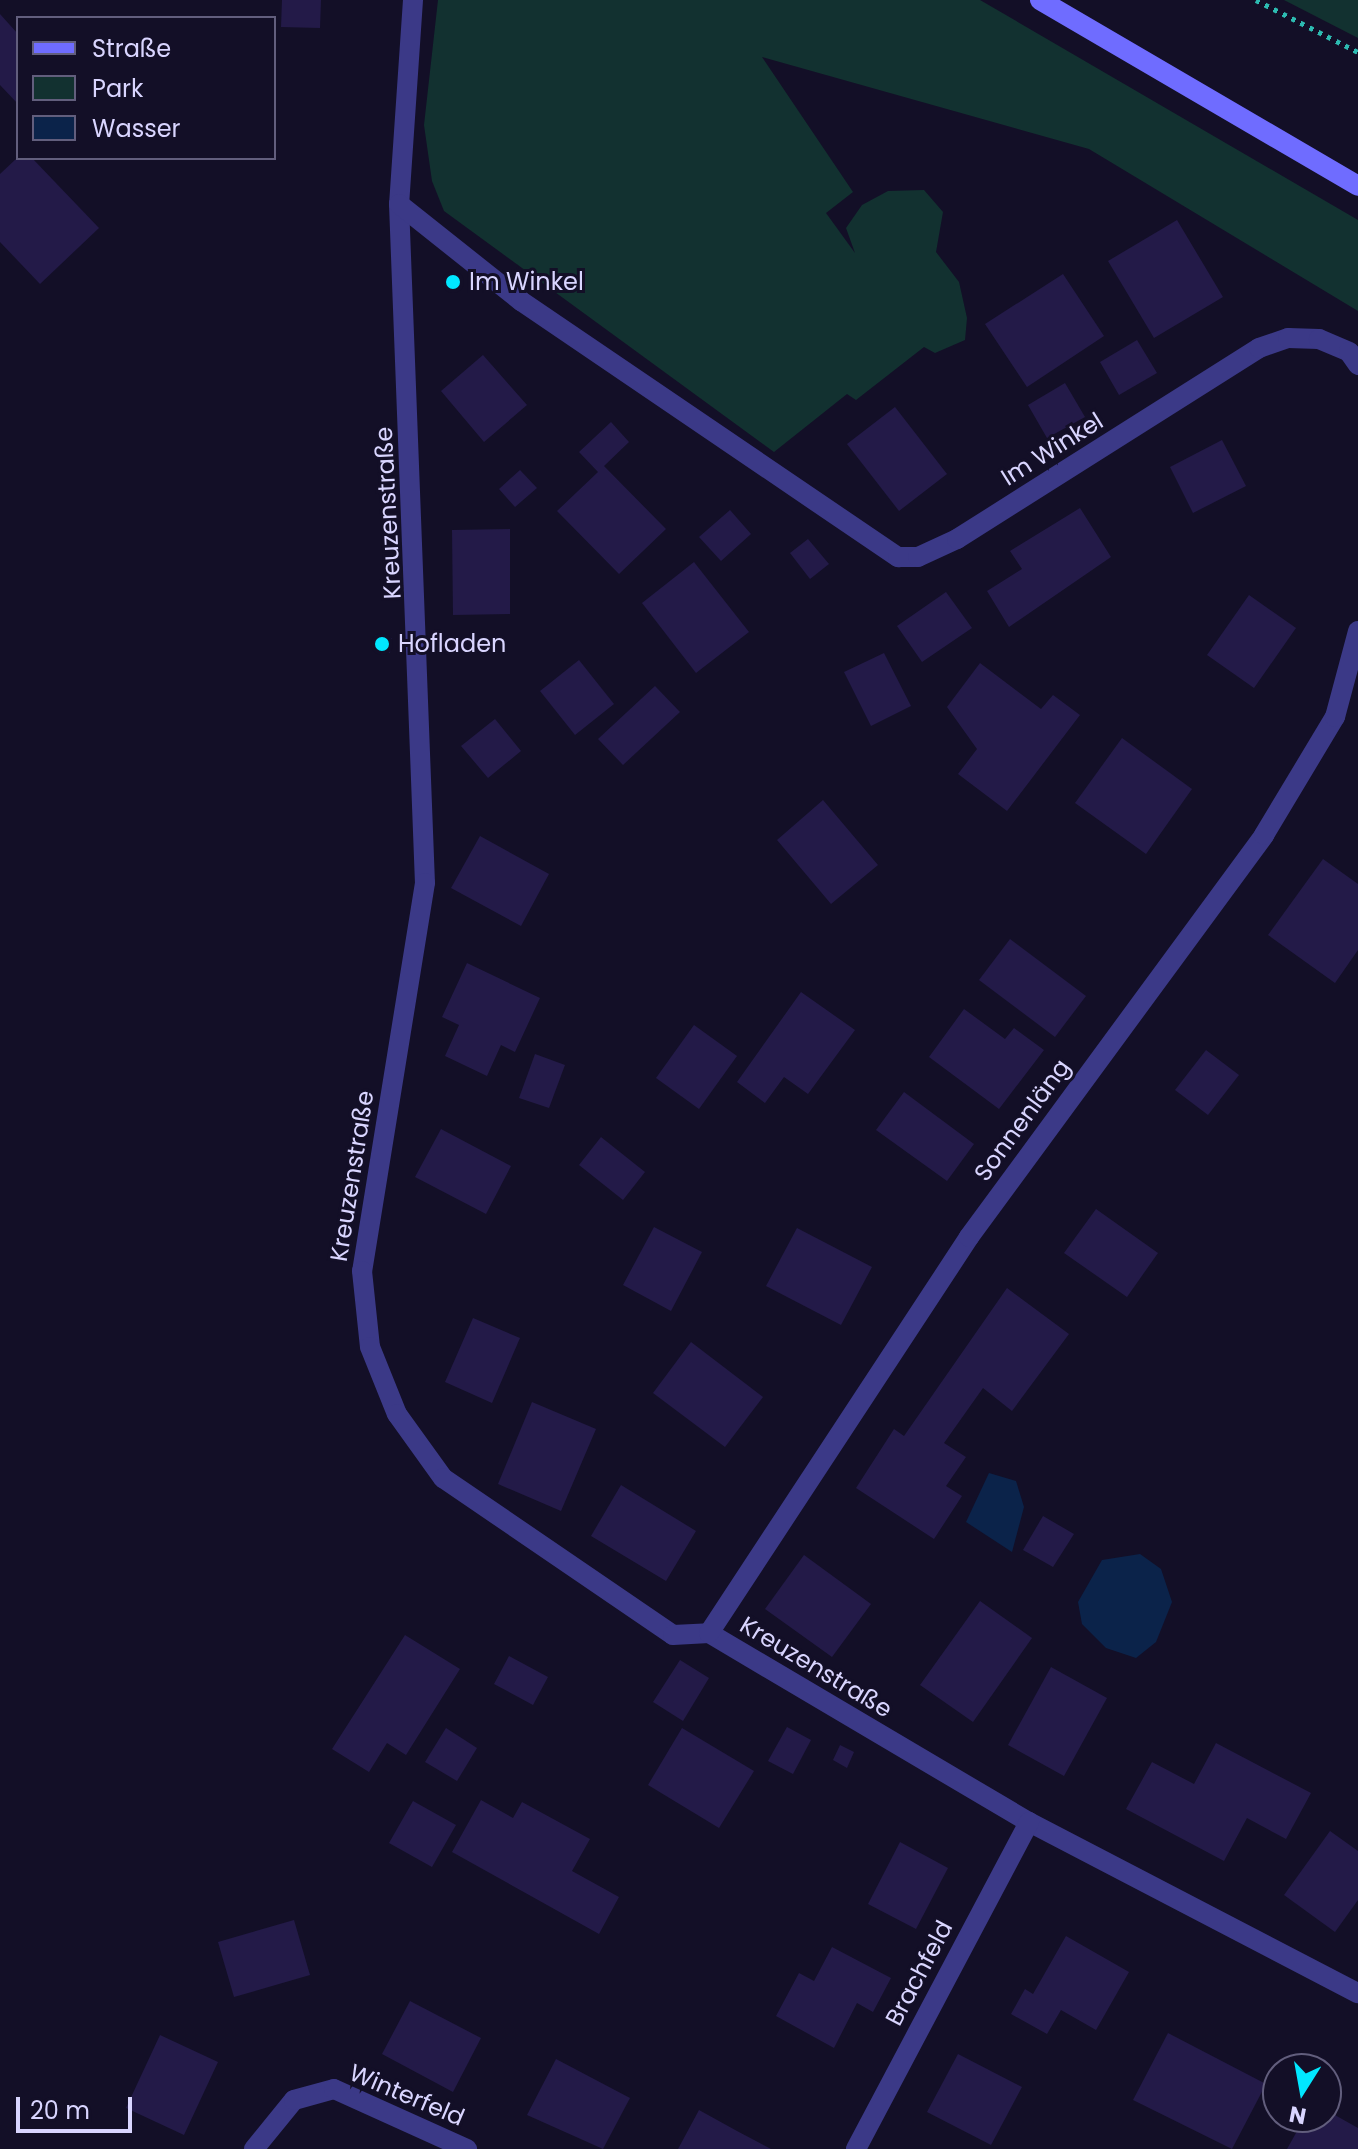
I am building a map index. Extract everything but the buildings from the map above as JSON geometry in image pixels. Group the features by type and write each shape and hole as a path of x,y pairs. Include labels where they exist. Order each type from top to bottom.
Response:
{"main road":[{"path":"1040,0 1358,186"}],"street":[{"name":"Kreuzenstraße","path":"413,0 399,204 425,883 370,1203 362,1271 370,1347 413,1444 443,1478 673,1635 709,1633 1029,1822 1358,1993"},
{"name":"Im Winkel","path":"399,204 521,301 898,557 918,557 957,539 1259,348 1288,338 1319,339 1354,359"},
{"name":"Sonnenläng","path":"709,1633 969,1237 1264,835 1335,717 1358,631"},
{"name":"Brachfeld","path":"856,2149 1029,1822"},
{"name":"Winterfeld","path":"254,2149 294,2100 334,2089 467,2149"}],"path":[{"path":"1256,0 1358,52"}],"green space":[{"path":"438,0 980,0 1358,220 1358,311 1089,149 762,57 853,192 826,213 855,253 846,228 862,205 888,191 924,190 943,212 936,252 959,282 967,318 965,340 935,353 924,347 856,400 847,394 774,452 444,211 432,181 424,125"},
{"path":"1284,0 1358,0 1358,38"}],"water":[{"path":"989,1473 1016,1481 1024,1507 1012,1552 966,1522"},
{"path":"1140,1554 1161,1569 1172,1602 1156,1642 1136,1658 1106,1648 1082,1624 1078,1602 1102,1560"}],"place":[{"name":"Im Winkel","path":"453,282"},
{"name":"Hofladen","path":"382,644"}]}
